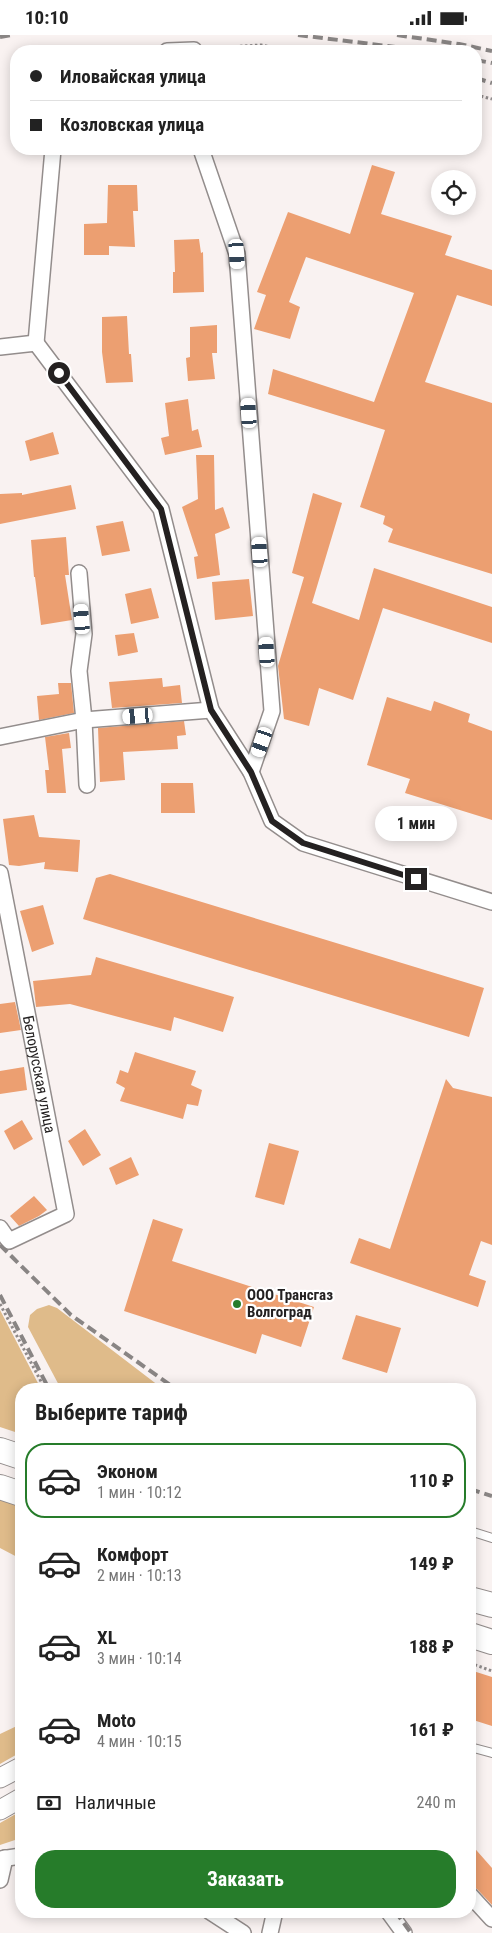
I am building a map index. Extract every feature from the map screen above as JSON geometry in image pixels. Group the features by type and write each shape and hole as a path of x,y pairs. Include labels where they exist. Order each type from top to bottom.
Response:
{"main road":[{"path":"0,1450 15,1455"},
{"path":"0,1487 15,1492"},
{"path":"476,1601 492,1605"},
{"path":"476,1637 492,1642"}],"street":[{"path":"52,155 36,343 161,509 211,710 251,772 272,821 303,843 492,902"},
{"path":"203,155 237,254 272,711 251,772"},
{"path":"0,347 36,343"},
{"path":"79,573 84,634 79,671 84,720 87,785"},
{"path":"0,737 84,720 211,710"},
{"name":"Белорусская улица","path":"0,873 66,1214 5,1242"},
{"path":"0,1228 5,1242"},
{"path":"0,1778 15,1770"},
{"path":"0,1810 15,1801"},
{"path":"0,1880 3,1859"},
{"path":"476,1902 492,1919"},
{"path":"220,1918 243,1933"},
{"path":"270,1933 273,1918"},
{"path":"393,1918 404,1933"}],"lane":[{"path":"476,1533 492,1538"},
{"path":"476,1749 492,1753"}],"path":[{"path":"0,1303 42,1383"},
{"path":"476,1665 492,1671"}],"shaded area":[{"path":"49,1305 57,1308 155,1383 58,1383 28,1327 30,1315 37,1309"},
{"path":"0,1310 38,1383 15,1383 15,1432 0,1427"},
{"path":"0,1497 15,1502 15,1556 0,1548"},
{"path":"15,1727 15,1755 0,1764 0,1734"},
{"path":"15,1814 15,1840 0,1845 0,1823"}],"building":[{"path":"372,165 395,172 381,214 452,236 445,255 492,270 492,306 457,295 425,382 492,403 492,574 388,542 393,529 383,524 385,516 360,507 385,430 268,394 273,369 374,402 414,293 306,257 289,302 300,307 290,339 254,329 266,295 257,292 288,212 350,234"},
{"path":"108,185 137,185 138,211 133,211 135,247 109,246 109,255 84,255 84,224 107,223"},
{"path":"199,239 201,253 203,252 204,292 173,293 173,272 175,272 174,240"},
{"path":"127,316 133,382 106,383 102,352 102,317"},
{"path":"217,325 217,353 212,353 215,379 188,381 186,358 190,357 190,327"},
{"path":"188,399 192,431 198,429 202,447 165,455 161,438 169,436 165,403"},
{"path":"53,432 59,454 30,461 25,441"},
{"path":"196,455 214,455 215,510 223,507 230,528 215,534 220,575 197,579 194,557 198,556 182,507 198,499"},
{"path":"71,485 76,509 0,524 0,494 22,493 22,495"},
{"path":"313,493 342,503 312,603 359,620 374,568 492,607 492,643 383,608 353,700 319,688 309,726 284,719 278,666 304,577 292,573"},
{"path":"123,521 130,551 102,556 96,526"},
{"path":"66,537 69,575 65,575 72,620 41,625 31,540"},
{"path":"249,579 253,616 215,620 212,582"},
{"path":"151,588 159,618 131,624 125,594"},
{"path":"134,633 138,652 118,656 115,635"},
{"path":"162,678 163,687 180,685 182,703 112,708 109,682"},
{"path":"58,683 71,683 74,713 39,720 37,696 59,694"},
{"path":"387,697 431,711 434,701 470,714 468,722 492,731 492,820 405,793 410,779 367,765"},
{"path":"184,721 186,735 177,736 178,749 123,752 125,780 100,782 98,728"},
{"path":"69,733 71,748 62,749 66,793 47,793 45,770 49,770 45,737"},
{"path":"161,783 193,783 195,813 161,813"},
{"path":"34,815 39,837 80,840 78,872 44,869 45,862 19,866 9,865 3,819"},
{"path":"110,874 484,988 469,1037 83,919 96,878"},
{"path":"43,905 54,944 32,952 20,911"},
{"path":"96,957 234,997 223,1032 174,1017 171,1031 70,1004 36,1007 33,981 91,975"},
{"path":"15,1002 21,1030 0,1033 0,1004"},
{"path":"135,1052 196,1071 191,1085 202,1090 198,1106 187,1104 183,1119 120,1101 125,1088 116,1083 120,1070 128,1073"},
{"path":"24,1067 27,1090 0,1094 0,1071"},
{"path":"446,1079 453,1088 492,1097 492,1245 481,1241 469,1275 486,1281 478,1307 350,1263 359,1238 390,1249"},
{"path":"22,1120 33,1139 14,1150 4,1131"},
{"path":"85,1129 101,1155 83,1166 68,1141"},
{"path":"269,1143 299,1151 284,1205 255,1197"},
{"path":"131,1157 139,1175 116,1185 109,1168"},
{"path":"34,1196 47,1210 19,1226 10,1216"},
{"path":"153,1219 183,1229 172,1261 314,1307 301,1347 262,1334 256,1354 124,1311"},
{"path":"356,1315 401,1328 387,1373 342,1359"},
{"path":"476,1672 492,1677 492,1726 476,1721"},
{"path":"476,1850 492,1868 492,1905 477,1889"}],"railway":[{"path":"0,37 11,35"},
{"path":"298,35 379,45"},
{"path":"397,35 464,45"},
{"path":"482,49 492,51"},
{"path":"482,61 492,63"},
{"path":"482,80 492,83"},
{"path":"0,1245 71,1315 167,1383"},
{"path":"0,1295 46,1383"},
{"path":"476,1491 492,1496"},
{"path":"400,1918 411,1933"}],"place":[{"name":"ООО Трансгаз Волгоград","path":"237,1304"}],"route":[{"path":"59,373 161,509 211,710 251,772 272,821 303,843 416,879"}]}
